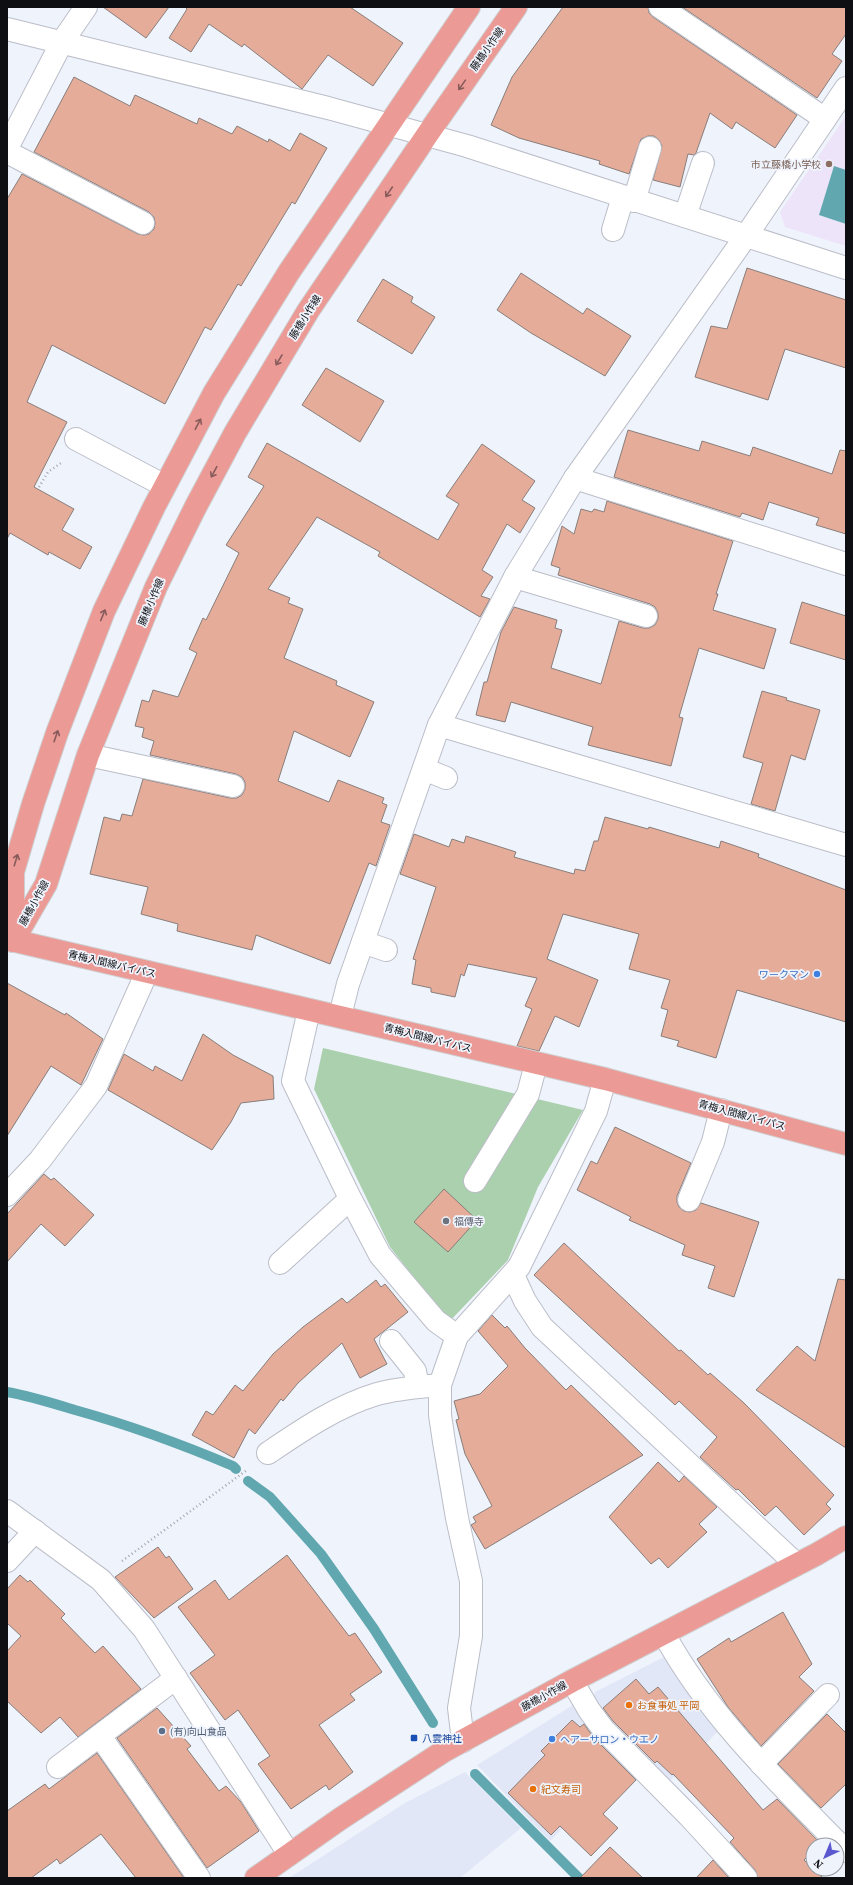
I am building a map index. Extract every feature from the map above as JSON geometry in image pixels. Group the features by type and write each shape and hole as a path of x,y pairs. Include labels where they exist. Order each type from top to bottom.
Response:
{"main road":[{"name":"藤橋小作線","path":"10,940 13,872 33,804 57,733 104,611 165,486 214,394 289,272 470,7"},
{"name":"藤橋小作線","path":"10,940 46,884 88,755 156,587 195,508 235,433 308,311 516,7"},
{"name":"青梅入間線バイパス","path":"10,940 605,1079 846,1144"},
{"name":"藤橋小作線","path":"256,1878 397,1781 463,1741 572,1681 846,1537"}],"street":[{"path":"7,148 62,42 86,7"},
{"path":"660,7 825,119"},
{"path":"7,29 328,108 427,135 846,268"},
{"path":"340,1016 348,984 439,725 515,577 575,478 746,236 846,88"},
{"path":"613,230 629,199 650,148"},
{"path":"7,152 143,223"},
{"path":"685,216 703,163"},
{"path":"76,439 165,486"},
{"path":"575,478 846,564"},
{"path":"515,577 646,616"},
{"path":"439,725 846,845"},
{"path":"88,755 233,786"},
{"path":"424,769 446,778"},
{"path":"363,942 386,950"},
{"path":"7,1195 40,1160 96,1086 147,972"},
{"path":"309,1010 293,1081 350,1199 380,1255 436,1321 457,1336"},
{"path":"475,1181 528,1094 536,1064"},
{"path":"463,1741 459,1708 470,1636 471,1581 457,1518 444,1442 440,1415 440,1385 457,1336 519,1267 596,1111 605,1079"},
{"path":"689,1200 714,1142 722,1110"},
{"path":"280,1263 350,1199"},
{"path":"513,1275 525,1301 542,1327 796,1564"},
{"path":"392,1341 415,1371 418,1387"},
{"path":"268,1453 313,1423 349,1404 377,1394 440,1385"},
{"path":"7,1511 101,1580 144,1629 289,1854"},
{"path":"7,1561 35,1532"},
{"path":"664,1634 694,1683 729,1729 846,1851"},
{"path":"58,1767 176,1678"},
{"path":"572,1681 589,1710 603,1729 746,1878"},
{"path":"761,1764 828,1695"},
{"path":"100,1736 199,1878"}],"path":[{"path":"101,1580 122,1562 193,1508 242,1475 268,1453"}],"shaded area":[{"name":"市立藤橋小学校","path":"846,116 846,246 785,227 780,212"},
{"path":"664,1657 719,1730 669,1782 610,1722 593,1699 595,1692"},
{"path":"573,1705 594,1732 553,1772 586,1805 550,1841 477,1765"},
{"path":"465,1772 521,1828 460,1878 289,1878 405,1803"}],"green space":[{"path":"323,1048 583,1110 538,1187 508,1260 449,1322 390,1247 314,1089"}],"water":[{"path":"834,166 846,170 846,224 819,215"}],"building":[{"path":"103,7 169,7 146,38"},
{"path":"185,7 350,7 403,43 373,86 328,55 302,89 244,44 242,47 209,24 191,52 169,38 187,9"},
{"path":"563,7 648,7 649,13 653,17 797,115 775,148 736,122 732,129 710,113 696,153 694,155 688,154 680,187 653,180 662,146 659,140 654,136 648,136 641,139 629,174 599,164 600,161 519,138 491,125 512,77"},
{"path":"682,7 846,7 846,34 832,54 842,61 817,98"},
{"path":"74,77 130,106 135,95 197,124 199,118 232,134 237,126 268,142 269,139 290,151 300,133 327,148 295,204 292,202 241,286 238,284 211,330 205,327 165,404 52,345 27,402 67,422 34,487 74,509 62,530 92,547 80,569 49,552 48,555 10,533 7,539 7,199 22,174 138,234 149,234 154,229 155,223 154,217 149,212 34,152"},
{"path":"747,268 846,300 846,368 785,349 768,400 695,377 711,326 727,329"},
{"path":"521,273 583,314 587,308 631,336 605,376 531,333 497,310"},
{"path":"383,279 413,297 411,302 435,317 412,354 357,321"},
{"path":"326,368 384,401 360,442 302,405"},
{"path":"628,430 699,451 702,441 750,456 753,447 832,474 840,450 846,451 846,534 816,525 819,518 769,502 763,520 742,513 740,517 614,477"},
{"path":"267,443 438,540 459,504 446,496 482,444 535,481 522,500 535,508 520,533 507,524 482,570 493,577 481,596 490,599 480,617 378,556 380,552 317,517 268,589 290,598 288,603 303,609 284,658 337,681 336,685 374,702 350,757 294,731 278,781 329,802 338,780 384,798 382,803 387,805 381,822 390,825 376,866 369,863 330,964 256,935 252,950 177,931 178,924 141,914 148,887 90,874 104,817 120,821 122,814 132,816 143,779 230,798 237,798 242,795 245,789 245,782 242,777 236,774 150,755 154,741 142,737 144,728 135,726 142,700 149,702 153,690 178,697 197,653 189,649 203,618 206,620 239,553 226,545 264,486 248,477"},
{"path":"607,501 733,541 716,594 718,594 713,610 776,629 764,669 699,648 679,717 683,718 671,766 588,745 593,727 511,702 505,722 476,715 484,682 487,682 501,632 514,607 557,620 555,628 562,630 551,668 601,684 619,621 643,628 649,628 655,625 658,619 658,613 655,607 650,604 558,575 560,568 551,565 562,526 574,534 581,509 592,512 594,509 604,512"},
{"path":"802,602 846,616 846,660 790,643"},
{"path":"762,691 820,710 805,760 791,755 775,811 751,804 763,763 743,757"},
{"path":"605,817 648,829 649,827 719,848 721,841 759,854 758,857 846,890 846,1022 737,990 716,1058 677,1046 679,1041 661,1036 668,1010 661,1008 670,980 629,969 639,934 563,914 547,959 598,980 579,1027 555,1016 539,1051 517,1046 532,1009 525,1006 537,978 468,964 464,976 461,974 455,997 431,992 431,988 412,984 416,960 413,959 436,887 400,874 414,834 449,847 452,839 464,843 466,836 516,852 514,857 574,874 575,869 585,871 594,841 598,841"},
{"path":"7,983 65,1015 66,1013 103,1039 81,1085 51,1066 7,1136"},
{"path":"203,1034 233,1055 273,1076 274,1099 241,1103 231,1122 212,1150 108,1090 124,1054 153,1071 155,1066 182,1081"},
{"path":"615,1127 691,1163 677,1196 679,1207 684,1211 690,1212 696,1210 701,1203 759,1222 734,1297 708,1288 715,1266 682,1255 685,1245 629,1220 631,1217 577,1190 591,1161 597,1164"},
{"path":"44,1174 51,1180 54,1178 94,1215 65,1246 41,1224 7,1262 7,1214"},
{"name":"福傳寺","path":"444,1189 477,1220 448,1252 414,1222"},
{"path":"564,1243 679,1351 681,1350 708,1375 710,1373 744,1403 834,1495 826,1504 831,1509 804,1535 776,1506 765,1516 738,1489 736,1490 700,1457 717,1437 679,1401 675,1405 534,1275"},
{"path":"838,1279 846,1280 846,1448 756,1390 797,1346 815,1361"},
{"path":"376,1280 381,1287 385,1284 408,1312 374,1339 387,1364 360,1378 342,1343 298,1383 283,1401 281,1399 255,1434 249,1429 234,1458 192,1435 206,1411 213,1415 235,1385 243,1391 273,1354 303,1327 342,1298 347,1303"},
{"path":"492,1315 505,1328 507,1326 525,1348 566,1390 571,1385 643,1455 485,1549 471,1525 476,1522 473,1517 492,1506 465,1454 456,1420 459,1419 454,1401 480,1394 508,1366 478,1331"},
{"path":"658,1462 679,1482 684,1476 717,1507 699,1524 707,1532 668,1568 659,1558 651,1564 609,1517"},
{"path":"158,1547 166,1558 169,1556 193,1589 154,1618 115,1577"},
{"path":"287,1555 349,1636 355,1633 382,1672 350,1694 355,1700 319,1725 353,1772 329,1790 326,1785 291,1809 258,1764 270,1756 238,1710 225,1720 190,1673 215,1655 178,1607 215,1580 229,1600"},
{"path":"20,1575 28,1582 30,1580 65,1614 61,1618 95,1653 103,1646 141,1689 78,1737 60,1717 41,1733 7,1701 7,1651 21,1636 7,1623 7,1589"},
{"path":"783,1612 812,1664 799,1677 814,1691 761,1746 728,1707 697,1659 729,1638 731,1642"},
{"path":"636,1679 649,1694 658,1687 763,1810 777,1799 814,1837 805,1837 805,1877 823,1878 758,1878 755,1870 730,1842 734,1838 673,1774 672,1775 657,1761 655,1763 613,1721 603,1708"},
{"path":"157,1708 191,1746 187,1749 219,1791 226,1786 241,1802 259,1831 207,1868 117,1738"},
{"path":"827,1714 846,1733 846,1784 821,1808 778,1764"},
{"path":"572,1720 580,1727 584,1724 594,1738 636,1780 603,1814 618,1828 591,1856 560,1826 551,1835 508,1793 545,1755 541,1751"},
{"path":"97,1753 184,1878 136,1878 101,1834 60,1864 57,1859 31,1878 7,1878 7,1811 45,1784 49,1789"},
{"path":"610,1847 643,1878 580,1878"},
{"path":"713,1860 729,1878 696,1878"}],"waterway":[{"path":"7,1392 41,1400 135,1429 213,1458 233,1466 236,1469"},
{"path":"248,1481 270,1497 321,1554 374,1629 433,1723"},
{"path":"475,1774 579,1878"}],"place":[{"name":"市立藤橋小学校","path":"829,164"},
{"name":"ワークマン","path":"817,974"},
{"name":"福傳寺","path":"446,1221"},
{"name":"お食事処 平岡","path":"629,1705"},
{"name":"(有)向山食品","path":"162,1731"},
{"name":"八雲神社","path":"414,1738"},
{"name":"ヘアーサロン・ウエノ","path":"552,1739"},
{"name":"紀文寿司","path":"533,1789"}]}
